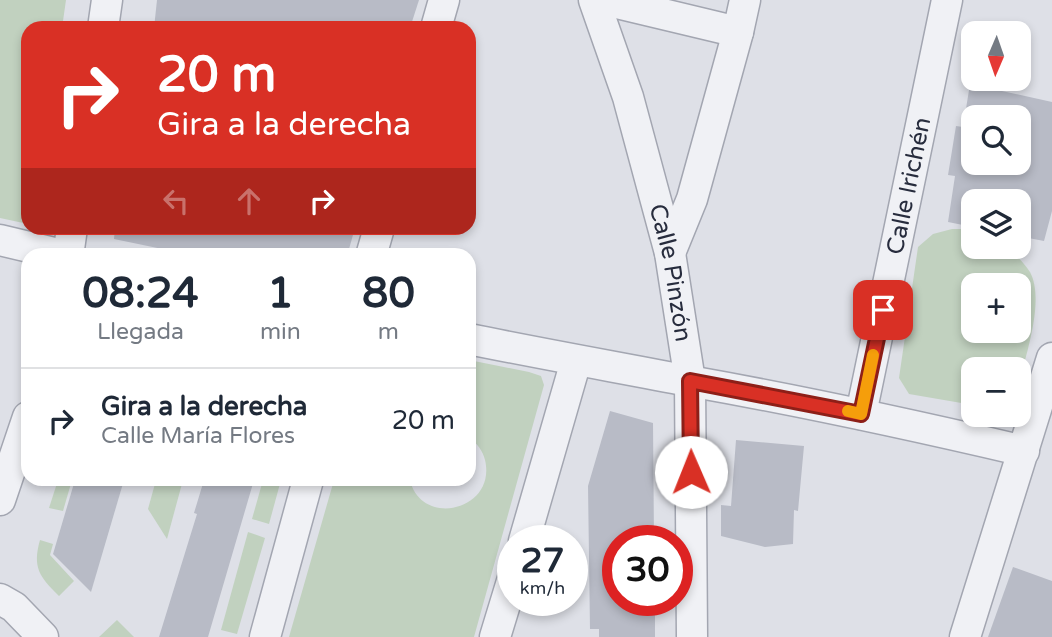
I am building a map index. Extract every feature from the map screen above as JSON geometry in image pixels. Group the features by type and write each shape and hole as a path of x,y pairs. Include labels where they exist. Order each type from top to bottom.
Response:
{"street":[{"path":"104,21 107,0"},
{"path":"438,21 444,0"},
{"name":"Calle Pinzón","path":"594,0 628,97 670,253 690,381 692,637"},
{"path":"604,0 738,32"},
{"path":"670,253 692,199 745,0"},
{"name":"Calle Irichén","path":"861,414 947,0"},
{"path":"0,240 34,248"},
{"path":"476,340 861,414 1024,451"},
{"path":"965,637 1052,358"},
{"path":"529,525 576,361"},
{"path":"0,500 21,438"},
{"path":"265,637 306,486"},
{"path":"0,599 14,607 43,637"},
{"path":"495,637 501,616"}],"green space":[{"path":"0,0 66,0 63,21 21,21 21,222 0,218"},
{"path":"961,229 961,259 1020,259 1030,273 961,273 961,343 1029,343 1026,357 961,357 961,403 909,394 899,378 918,247 933,234"},
{"path":"1031,275 1036,297 1031,335"},
{"path":"476,361 541,376 544,385 505,525 497,525 497,554 474,637 289,637 332,486 413,486 417,495 428,504 442,508 456,507 469,501 480,491 486,477 483,453 476,444"},
{"path":"56,486 70,486 63,511 49,508"},
{"path":"154,486 181,486 167,539 148,509"},
{"path":"261,486 279,486 269,524 252,519"},
{"path":"248,532 265,538 237,634 221,630"},
{"path":"40,540 53,544 50,555 74,581 59,596 39,571 37,558"},
{"path":"117,620 134,637 99,637"}],"building":[{"path":"157,0 419,0 412,21 155,21"},
{"path":"969,91 1002,91 1052,102 1052,211 1044,241 1031,238 1031,189 961,189 961,225 948,222 955,176 948,175 956,126 961,127 961,175 1031,175 1031,105 967,105"},
{"path":"114,235 353,235 349,248 157,248 114,239"},
{"path":"610,411 653,423 654,525 602,525 602,616 655,616 655,637 599,637 599,629 590,629 588,486"},
{"path":"736,440 804,446 798,511 794,510 793,544 765,547 721,536 721,505 731,506"},
{"path":"73,486 122,486 91,592 53,554"},
{"path":"202,486 252,486 208,637 159,637 197,514 194,513"},
{"path":"1013,567 1052,581 1052,637 988,637"}],"slow traffic":[{"path":"848,411 861,414 873,355"}],"route":[{"path":"691,472 690,381 861,414 883,310"}]}
